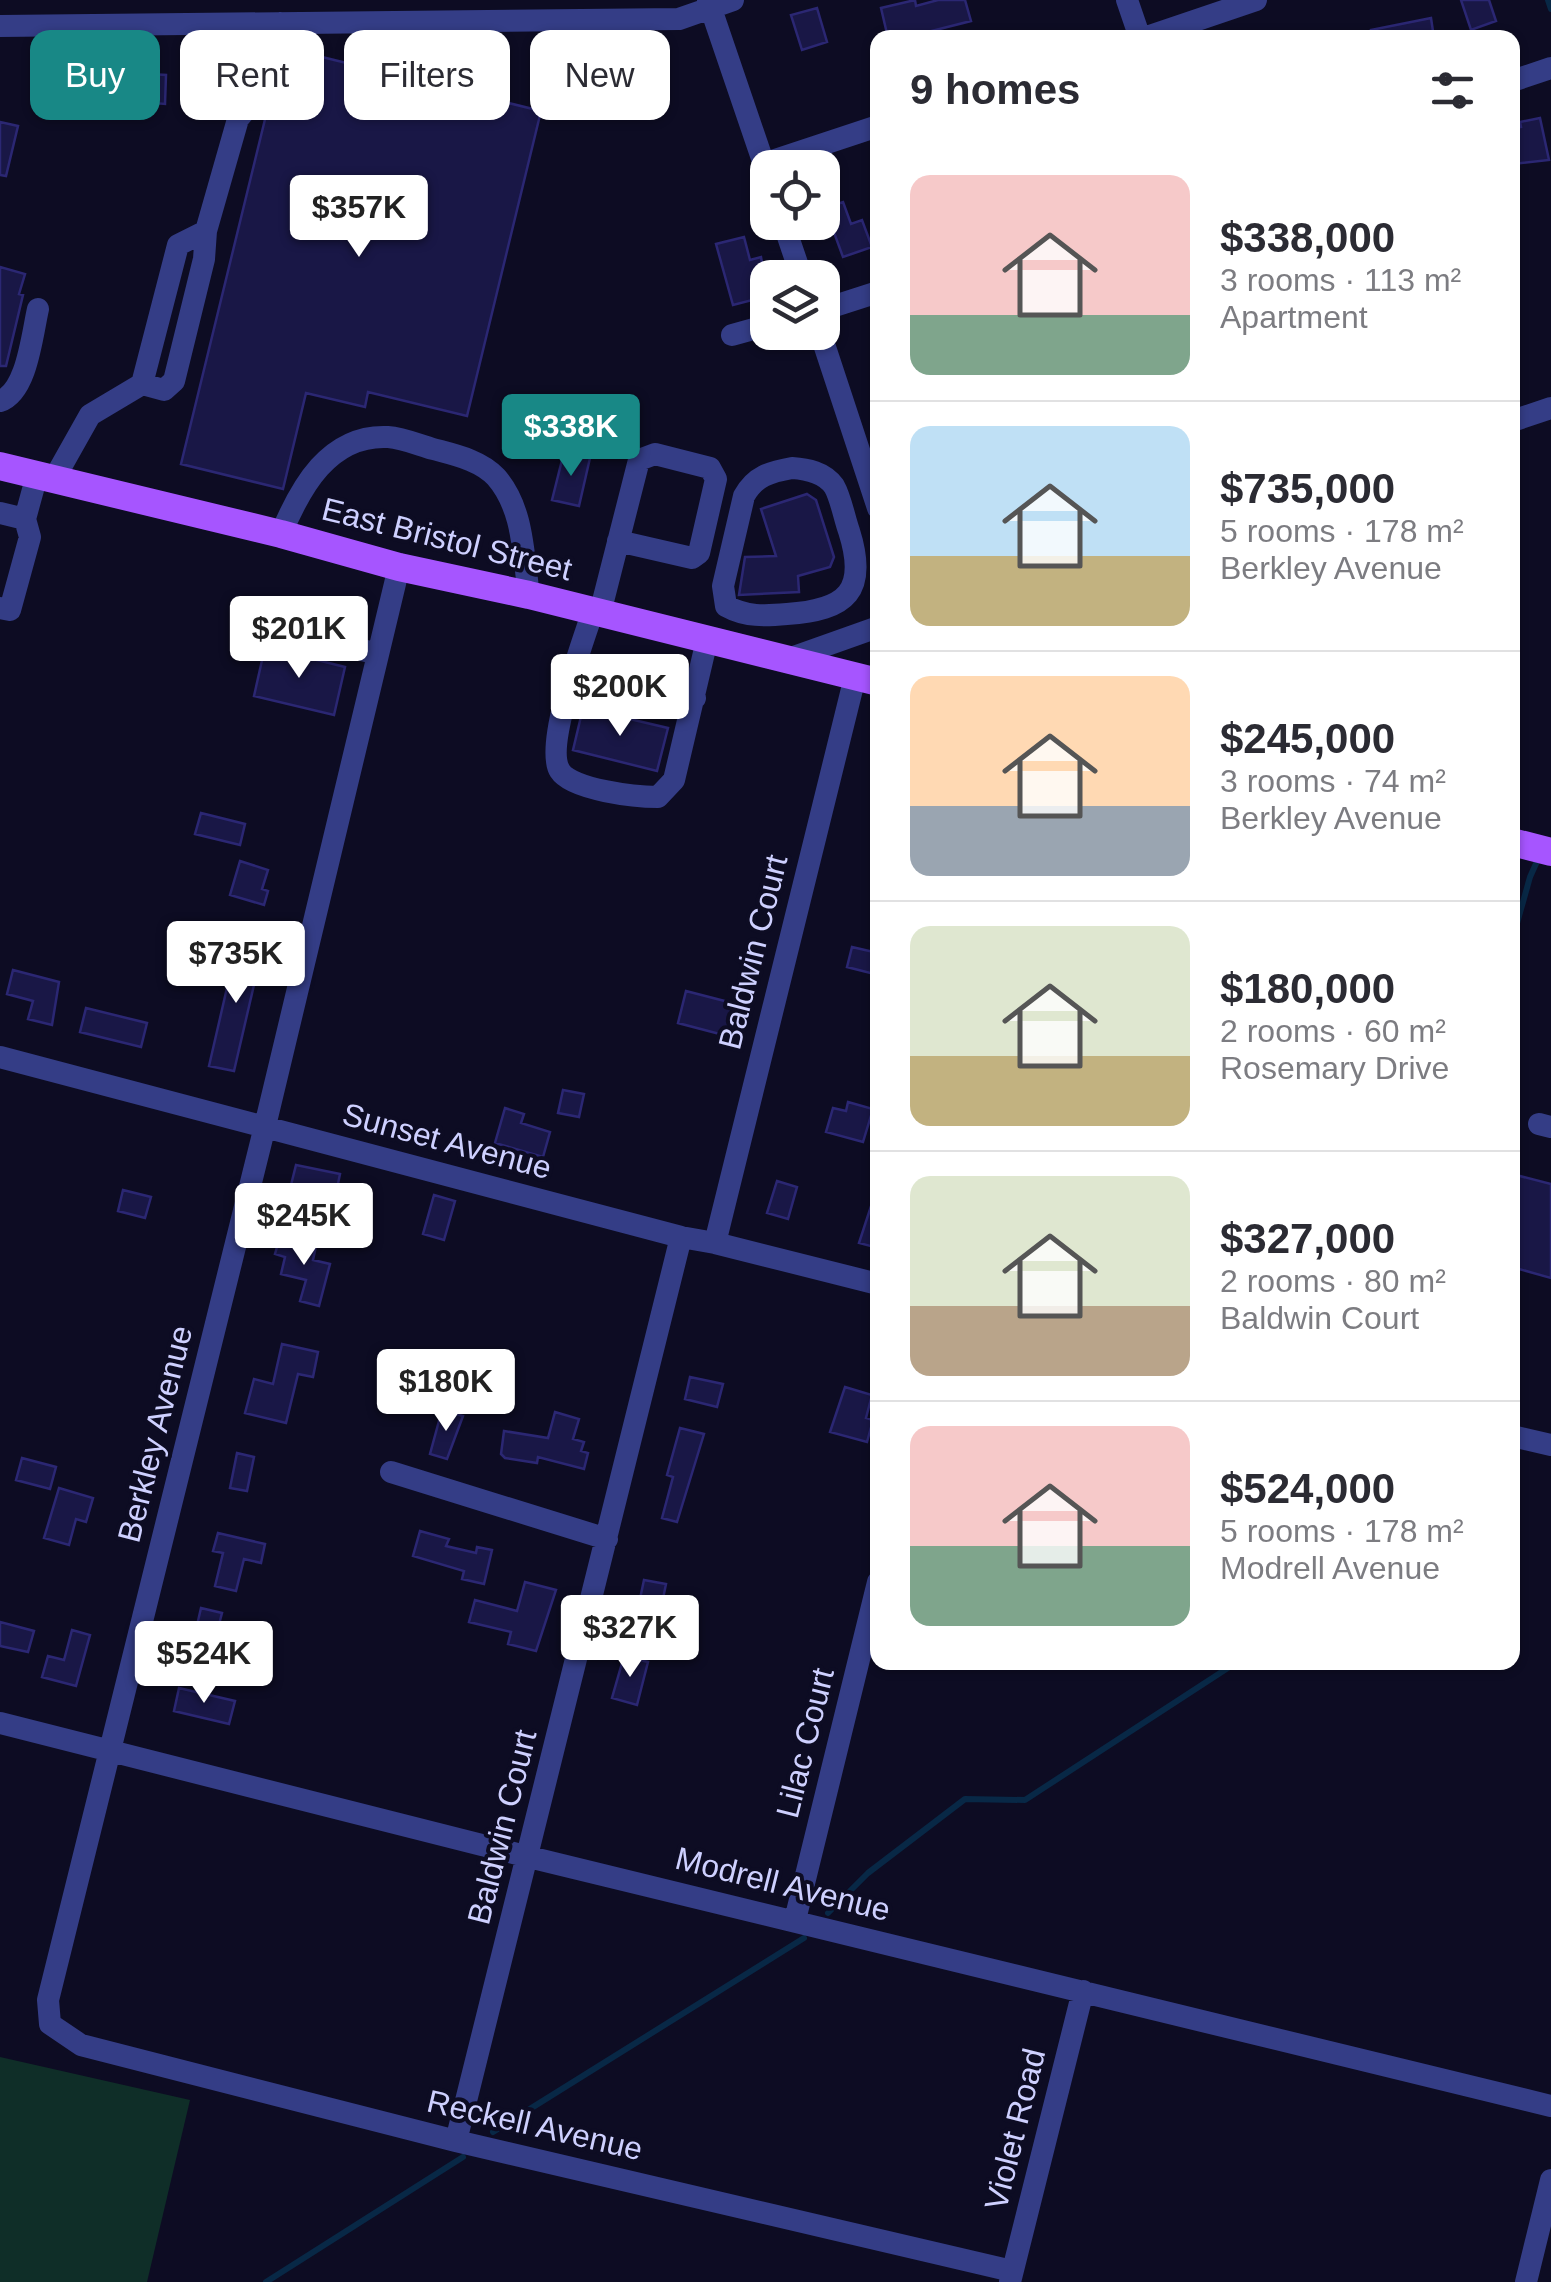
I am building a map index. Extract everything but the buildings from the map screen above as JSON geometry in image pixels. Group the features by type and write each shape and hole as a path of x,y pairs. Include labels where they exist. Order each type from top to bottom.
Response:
{"main road":[{"name":"East Bristol Street","path":"0,466 866,679"},
{"path":"1520,844 1551,852"}],"street":[{"path":"84,24 86,0"},
{"path":"1127,0 1139,30"},
{"path":"1166,30 1256,0"},
{"path":"0,26 680,19 717,2 760,150"},
{"path":"0,608 10,610 30,537 25,519 45,477 90,415 142,384 178,245 206,230 238,119 266,86 280,23"},
{"path":"1520,78 1551,68"},
{"path":"817,150 870,129"},
{"path":"840,304 870,295"},
{"path":"0,400 6,400 19,384 38,309"},
{"path":"732,335 750,330"},
{"path":"826,350 870,487"},
{"path":"1520,418 1551,408"},
{"path":"281,534 298,493 316,468 352,444 388,437 469,458 496,477 518,517 528,595"},
{"path":"618,541 692,558 699,552 716,480 710,468 655,454 640,460 596,612 574,669 555,749 558,770 570,781 636,797 658,797 674,780 707,640"},
{"path":"808,469 834,486 847,527 857,558 857,574 843,600 816,612 748,614 726,606 723,596 739,512 751,484 777,470 808,469"},
{"path":"0,513 25,519"},
{"path":"847,527 870,516"},
{"name":"Berkley Avenue","path":"50,2024 48,2000 399,567"},
{"path":"740,648 748,614"},
{"path":"282,630 378,654"},
{"path":"785,660 870,630"},
{"path":"574,669 695,698"},
{"name":"Baldwin Court","path":"714,1243 866,679"},
{"name":"Sunset Avenue","path":"0,1057 681,1237 870,1282"},
{"name":"Baldwin Court","path":"456,2140 681,1237"},
{"path":"1520,1438 1551,1445"},
{"path":"391,1472 607,1540"},
{"name":"Lilac Court","path":"795,1920 870,1615"},
{"name":"Modrell Avenue","path":"0,1722 528,1856 1551,2106"},
{"name":"Violet Road","path":"1011,2276 1083,1991"},
{"name":"Reckell Avenue","path":"50,2024 81,2046 1011,2276"},
{"path":"1526,2282 1551,2180"}],"green space":[{"path":"0,2057 190,2100 147,2282 0,2282"}],"waterway":[{"path":"1548,0 1551,9"},
{"path":"1520,913 1539,857"},
{"path":"828,1913 868,1873 965,1799 1025,1800 1225,1670"},
{"path":"493,2132 804,1938"},
{"path":"266,2282 463,2157"}]}
